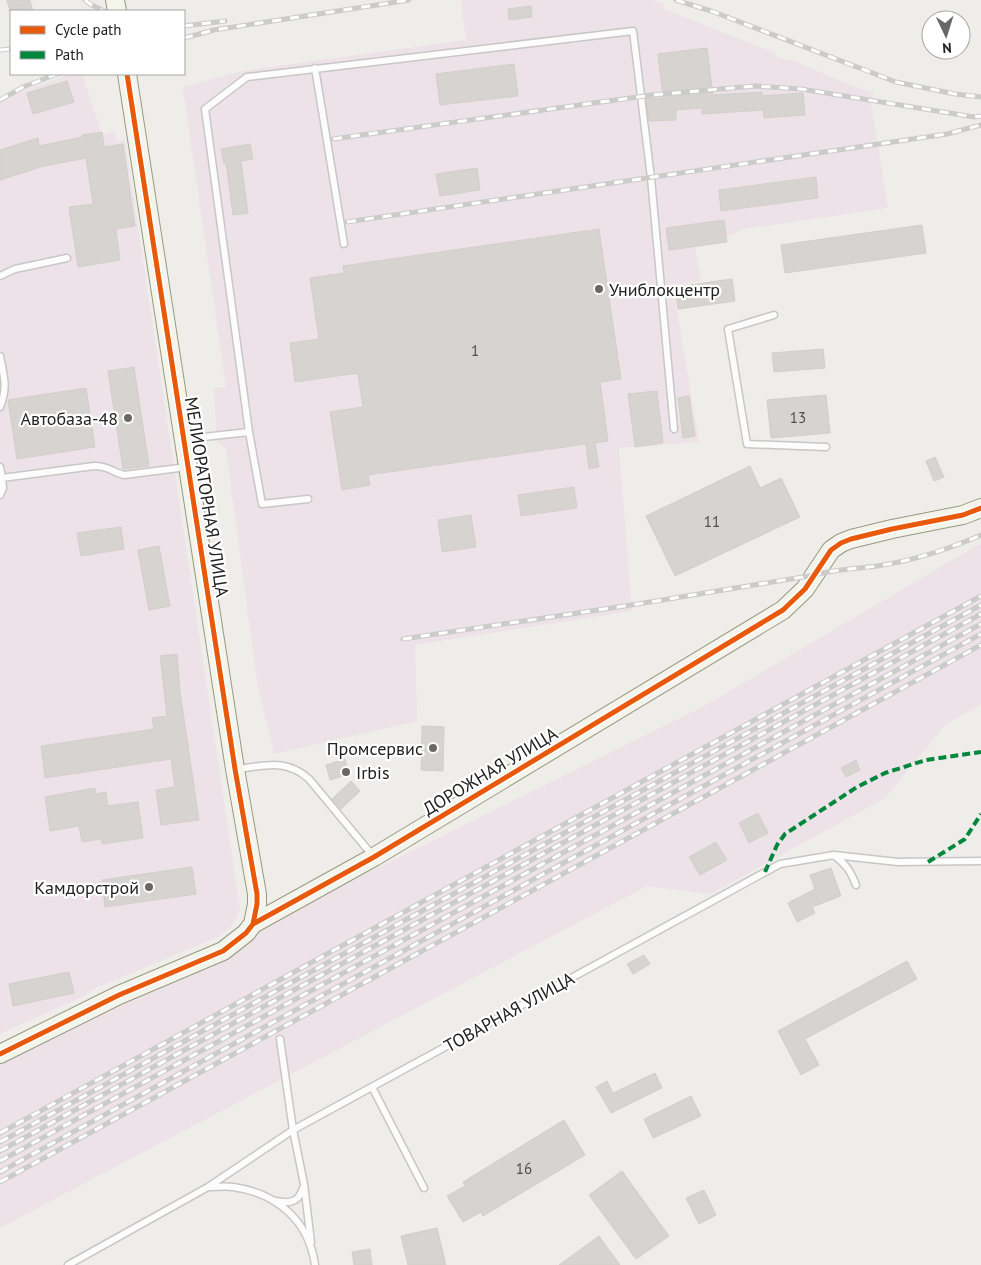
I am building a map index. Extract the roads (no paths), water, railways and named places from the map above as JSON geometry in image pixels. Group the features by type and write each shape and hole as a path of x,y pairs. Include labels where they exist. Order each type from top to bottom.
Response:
{"street":[{"name":"МЕЛИОРАТОРНАЯ УЛИЦА","path":"128,75 256,894 257,904 253,924"},
{"name":"ДОРОЖНАЯ УЛИЦА","path":"0,1054 119,995 223,951 246,933 253,924 374,857 783,610 805,589 832,550 841,543 884,531 963,515 981,508"}],"lane":[{"path":"308,500 262,504 249,432 205,109 247,76 633,31 651,178 674,429"},
{"path":"315,68 344,244"},
{"path":"0,276 15,268 67,258"},
{"path":"774,315 728,329 748,444 826,447"},
{"path":"0,356 6,383 5,394 0,407"},
{"path":"184,439 249,432"},
{"path":"0,466 4,488 0,496"},
{"path":"2,478 94,466 105,466 118,474 124,475 188,467"},
{"path":"235,769 282,765 302,772 310,779 374,857"},
{"path":"834,855 846,864 852,873 856,885"},
{"name":"ТОВАРНАЯ УЛИЦА","path":"68,1265 208,1187 293,1130 780,864 834,855 898,862 981,861"},
{"path":"280,1039 293,1130 304,1184 310,1242 315,1265"},
{"path":"372,1087 424,1188"},
{"path":"208,1187 233,1187 284,1203 294,1202 301,1195 304,1184"},
{"path":"274,1201 290,1213 302,1227 310,1242"}],"railway":[{"path":"85,0 102,10"},
{"path":"185,38 214,30 409,0"},
{"path":"676,0 714,12 896,82 955,94 981,97"},
{"path":"185,26 225,21"},
{"path":"0,50 10,49"},
{"path":"0,100 23,87 54,75"},
{"path":"333,139 652,95 755,86 801,89 974,117 981,116"},
{"path":"347,222 947,134 981,125"},
{"path":"403,639 638,604 830,571 890,564 930,554 981,535"},
{"path":"0,1133 981,596"},
{"path":"0,1142 981,605"},
{"path":"0,1151 981,614"},
{"path":"0,1161 981,624"},
{"path":"0,1172 981,634"},
{"path":"0,1182 981,645"}],"place":[{"name":"Униблокцентр","path":"599,289"},
{"name":"Автобаза-48","path":"128,418"},
{"name":"Промсервис","path":"433,748"},
{"name":"Irbis","path":"346,772"},
{"name":"Камдорстрой","path":"149,887"}]}
